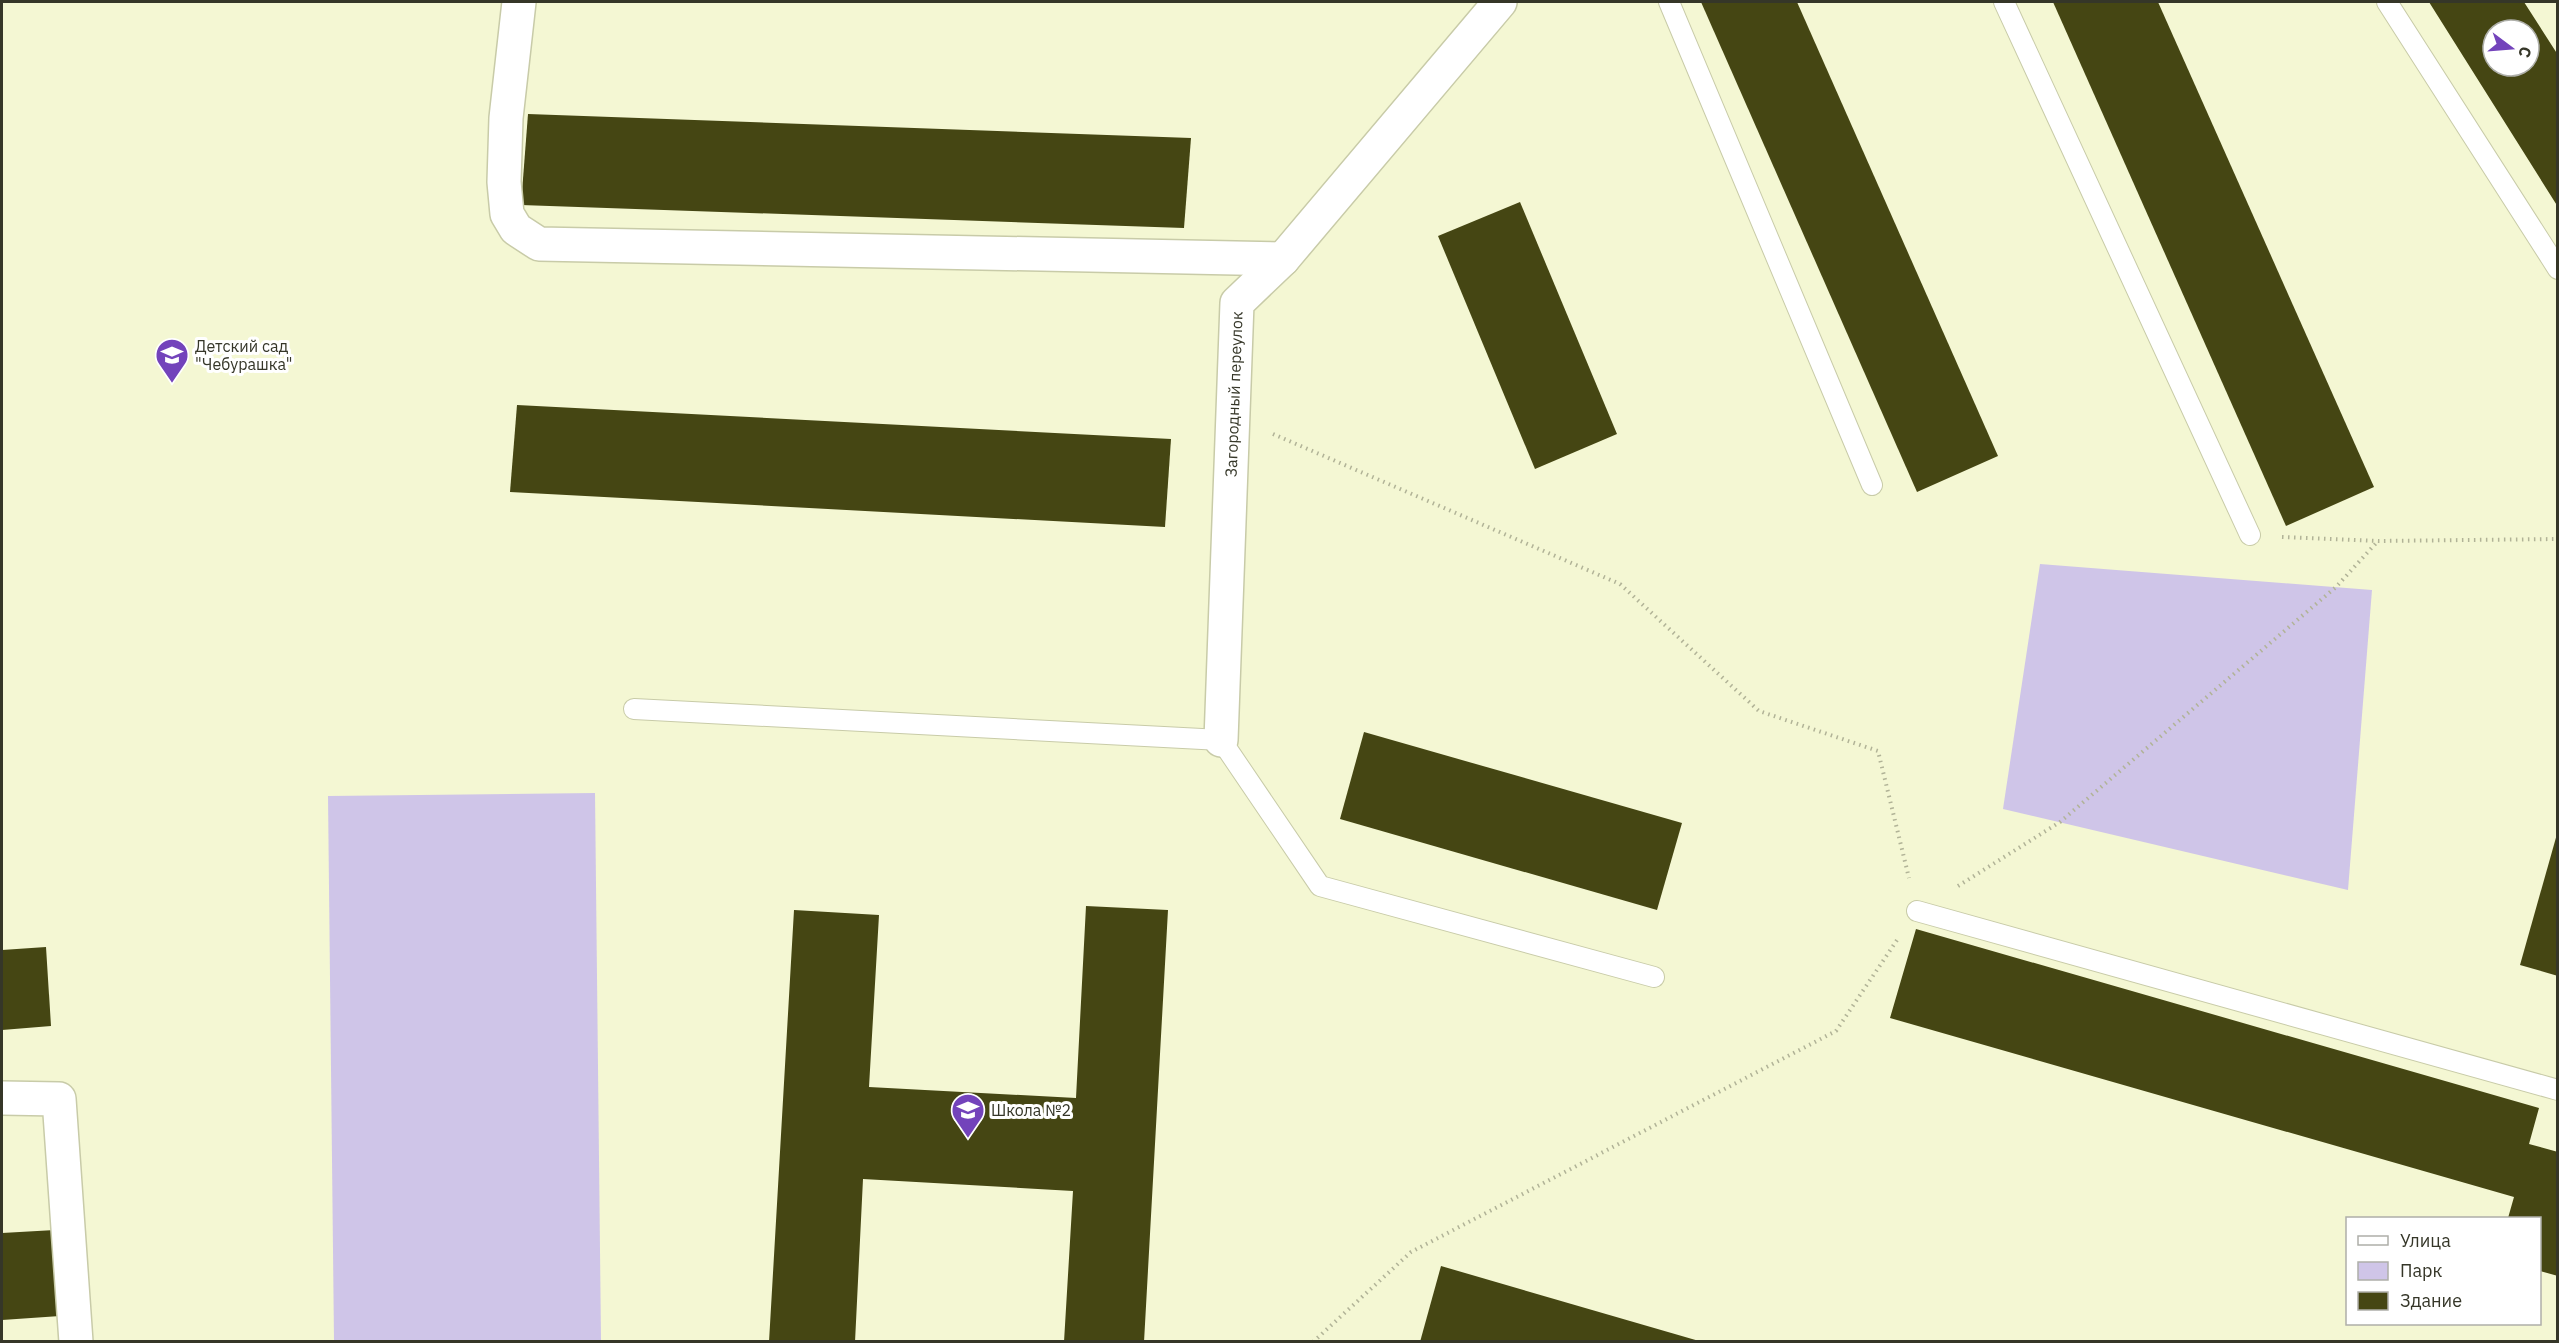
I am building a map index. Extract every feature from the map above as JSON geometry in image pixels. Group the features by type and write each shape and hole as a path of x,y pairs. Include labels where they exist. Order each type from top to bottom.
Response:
{"street":[{"path":"519,2 506,118 504,182 507,214 516,229 539,243 1284,259"},
{"name":"Загородный переулок","path":"1221,740 1237,303 1284,259 1500,2"},
{"path":"2,1098 59,1099 76,1341"}],"lane":[{"path":"1669,2 1872,485"},
{"path":"2004,2 2250,535"},
{"path":"2388,2 2558,269"},
{"path":"634,709 1221,740 1320,886 1654,977"},
{"path":"1917,911 2558,1090"}],"path":[{"path":"1233,417 1620,584 1759,711 1878,750 1917,911"},
{"path":"2250,535 2378,541 2558,540"},
{"path":"1313,1341 1411,1252 1836,1031 1917,911 2060,822 2336,587 2378,541"}],"green space":[{"path":"2040,564 2372,590 2348,890 2003,809"},
{"path":"595,793 601,1341 334,1341 328,796"}],"building":[{"path":"1701,2 1797,2 1998,456 1917,492"},
{"path":"2053,2 2158,2 2374,487 2286,526"},
{"path":"2429,2 2524,2 2534,18 2481,18 2481,78 2541,78 2541,28 2558,55 2558,207"},
{"path":"528,114 1191,138 1184,228 521,205"},
{"path":"1520,202 1617,434 1535,469 1438,236"},
{"path":"517,405 1171,439 1165,527 510,492"},
{"path":"1364,732 1682,823 1657,910 1340,819"},
{"path":"2558,834 2558,976 2520,965"},
{"name":"Школа №2","path":"1086,906 1168,910 1144,1342 1064,1342 1073,1191 863,1179 855,1342 769,1342 794,910 879,915 869,1087 1076,1098"},
{"path":"1916,929 2539,1108 2529,1144 2558,1152 2558,1276 2541,1271 2541,1217 2508,1217 2514,1197 1890,1018"},
{"path":"46,947 51,1026 2,1030 2,950"},
{"path":"55,1230 60,1316 2,1320 2,1233"},
{"path":"1441,1266 1699,1341 1699,1342 1420,1342"}],"place":[{"name":"Детский сад \"Чебурашка\"","path":"172,384"},
{"name":"Школа №2","path":"968,1139"}]}
